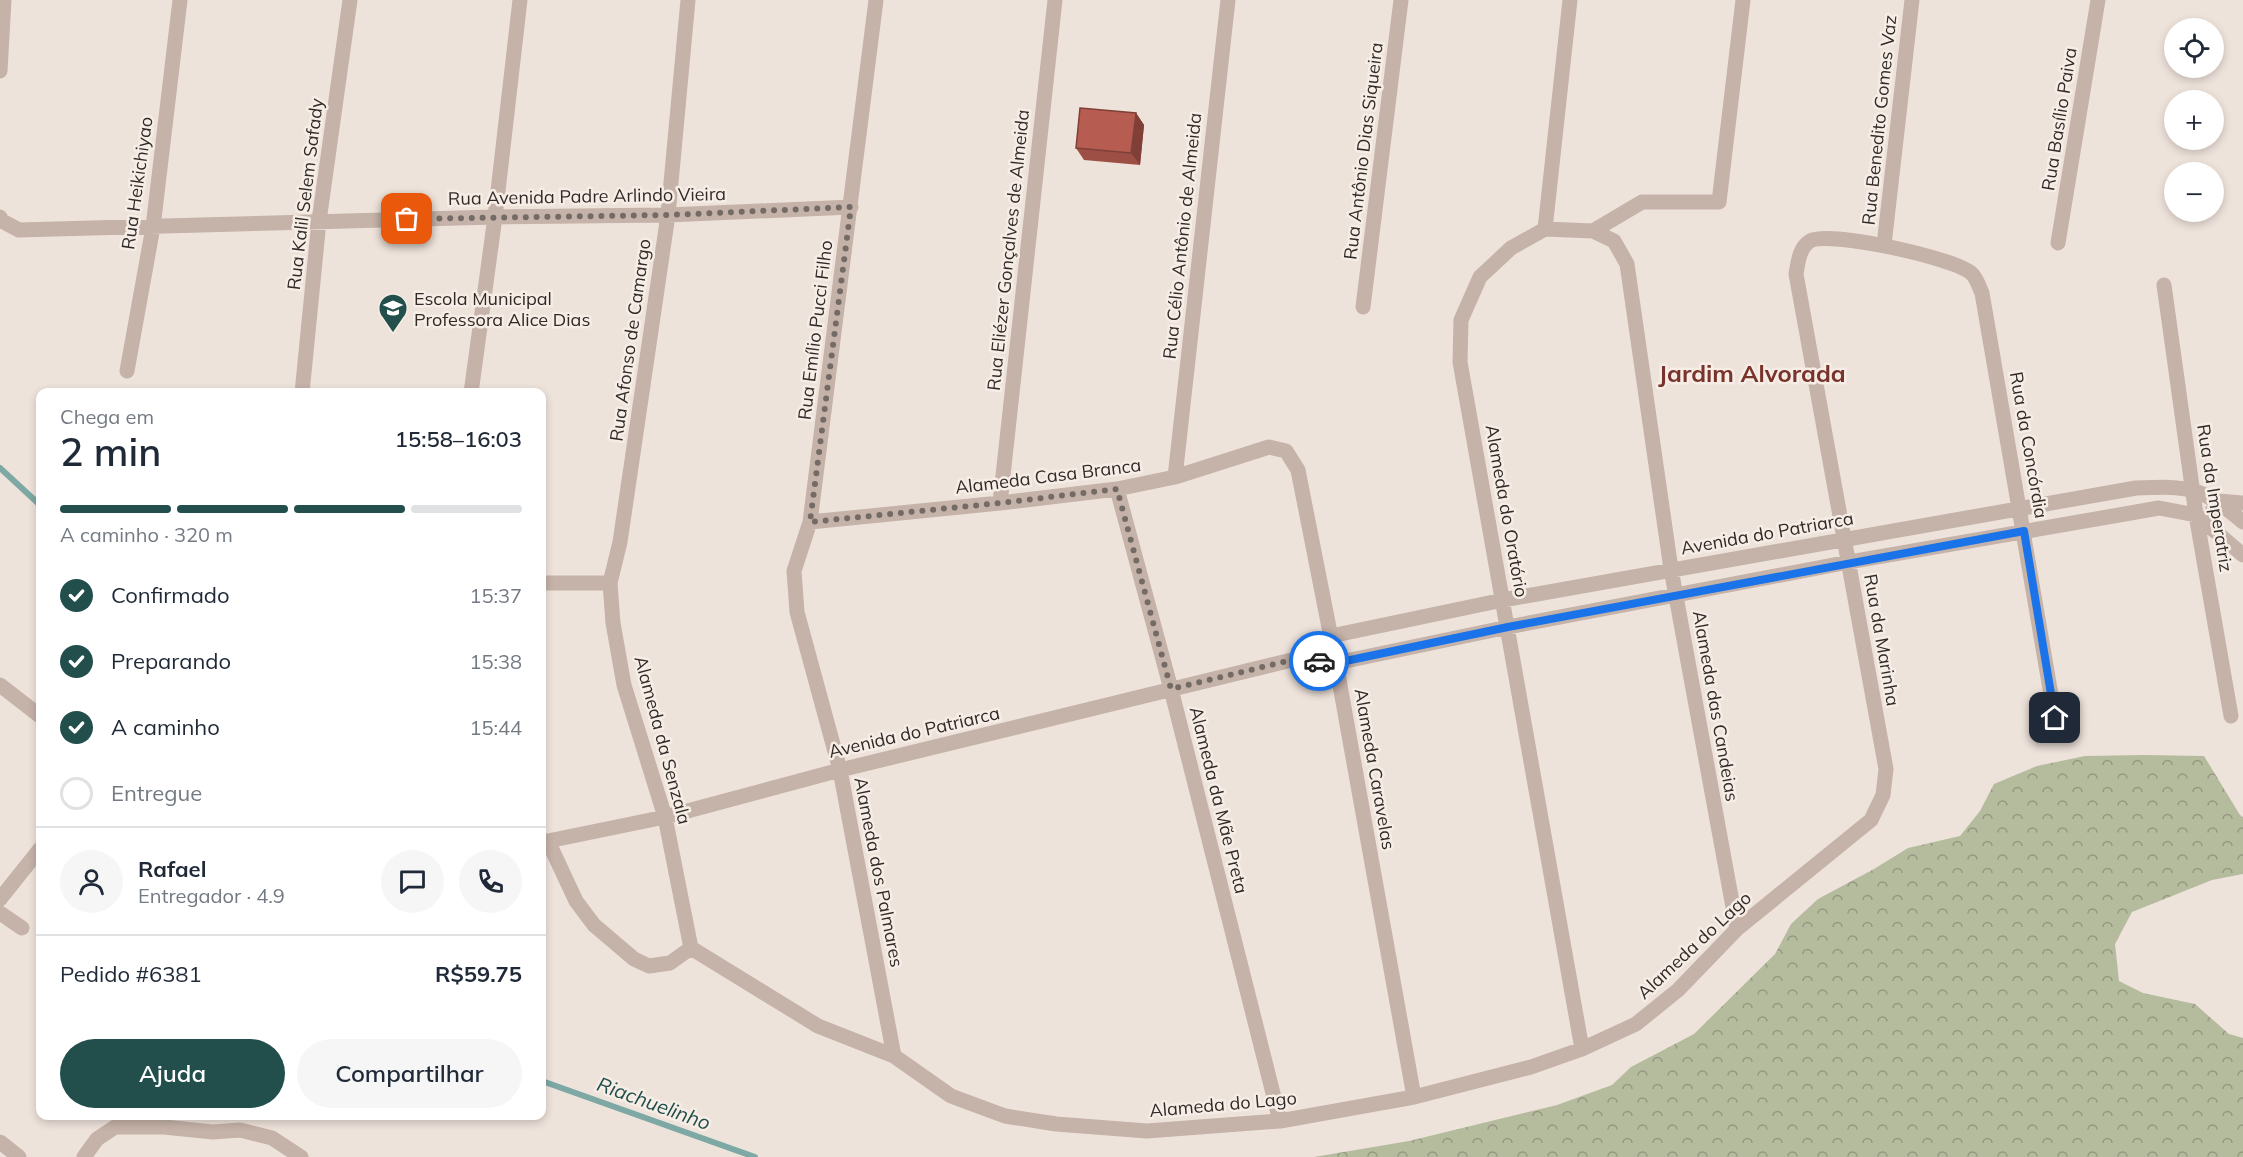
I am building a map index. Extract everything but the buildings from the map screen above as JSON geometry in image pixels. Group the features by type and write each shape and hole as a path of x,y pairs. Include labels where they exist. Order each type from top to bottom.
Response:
{"street":[{"path":"0,71 4,0"},
{"name":"Rua Heikichiyao","path":"126,371 153,227 180,0"},
{"name":"Rua Kalil Selem Safady","path":"303,388 320,221 350,0"},
{"path":"472,388 495,217 520,0"},
{"name":"Rua Afonso de Camargo","path":"620,542 668,215 688,0"},
{"name":"Rua Emílio Pucci Filho","path":"810,522 876,0"},
{"name":"Rua Eliézer Gonçalves de Almeida","path":"1000,503 1055,0"},
{"name":"Rua Célio Antônio de Almeida","path":"1175,477 1228,0"},
{"name":"Rua Antônio Dias Siqueira","path":"1364,308 1401,0"},
{"path":"1570,0 1545,229 1593,231 1642,202 1719,202 1743,0"},
{"name":"Rua Benedito Gomes Vaz","path":"1884,245 1912,0"},
{"name":"Rua Basílio Paiva","path":"2058,243 2098,0"},
{"name":"Rua Avenida Padre Arlindo Vieira","path":"1,219 19,230 320,221 668,215 851,207"},
{"name":"Alameda do Oratório","path":"1545,229 1511,248 1480,277 1461,320 1460,362 1582,1048"},
{"name":"Alameda das Candeias","path":"1593,231 1614,242 1627,264 1671,569 1737,929"},
{"name":"Rua da Marinha","path":"1884,245 1819,237 1809,242 1801,251 1796,274 1886,769"},
{"name":"Rua da Concórdia","path":"1884,245 1960,266 1973,274 1982,293 2055,718"},
{"name":"Rua da Imperatriz","path":"2164,285 2231,717"},
{"name":"Alameda Casa Branca","path":"810,522 1117,489 1175,477 1269,447 1286,451"},
{"name":"Alameda Caravelas","path":"1286,451 1298,470 1331,636 1414,1097"},
{"name":"Avenida do Patriarca","path":"1296,659 1331,636 1503,600 2136,488 2194,489 2218,501 2243,522"},
{"name":"Alameda da Mãe Preta","path":"1117,489 1171,689 1280,1121"},
{"path":"2243,503 2218,501 2201,519 2243,555"},
{"name":"Avenida do Patriarca","path":"546,841 665,818 840,770 1296,659 1336,663 1508,627 1849,562 2159,508 2201,519"},
{"name":"Alameda dos Palmares","path":"810,522 794,571 797,612 840,770 894,1056"},
{"name":"Alameda da Senzala","path":"620,542 610,583 613,623 624,685 665,818 691,948"},
{"path":"546,583 610,583"},
{"path":"0,685 36,713"},
{"name":"Alameda do Lago","path":"691,948 818,1026 894,1056 951,1096 1005,1116 1056,1124 1147,1131 1280,1121 1414,1097 1531,1067 1636,1024 1678,990 1737,929 1871,820 1883,795 1886,769"},
{"path":"546,843 576,901 594,925 634,959 650,966 670,963 691,948"},
{"path":"0,899 36,854"},
{"path":"0,913 22,928"},
{"path":"84,1157 97,1139 115,1127 240,1130 272,1138 301,1157"},
{"path":"0,1142 19,1157"}],"green space":[{"path":"2085,756 2204,756 2243,817 2243,874 2212,880 2132,912 2115,944 2119,981 2143,993 2195,1004 2229,1034 2243,1038 2243,1157 1314,1157 1409,1141 1557,1105 1612,1085 1631,1067 1694,1034 1775,954 1791,924 1818,899 1908,848 1960,836 1980,811 1994,784 2037,766"}],"waterway":[{"name":"Riachuelinho","path":"0,468 36,501"},
{"name":"Riachuelinho","path":"546,1082 755,1157"}],"way so far":[{"path":"407,219 668,215 851,207 810,522 1117,489 1171,689 1296,659 1319,661"}],"place":[{"name":"Escola Municipal Professora Alice Dias","path":"393,334"}],"district":[{"name":"Jardim Alvorada","path":"1752,373"}],"route":[{"path":"1319,661 1336,663 1508,627 2024,531 2055,718"}]}
